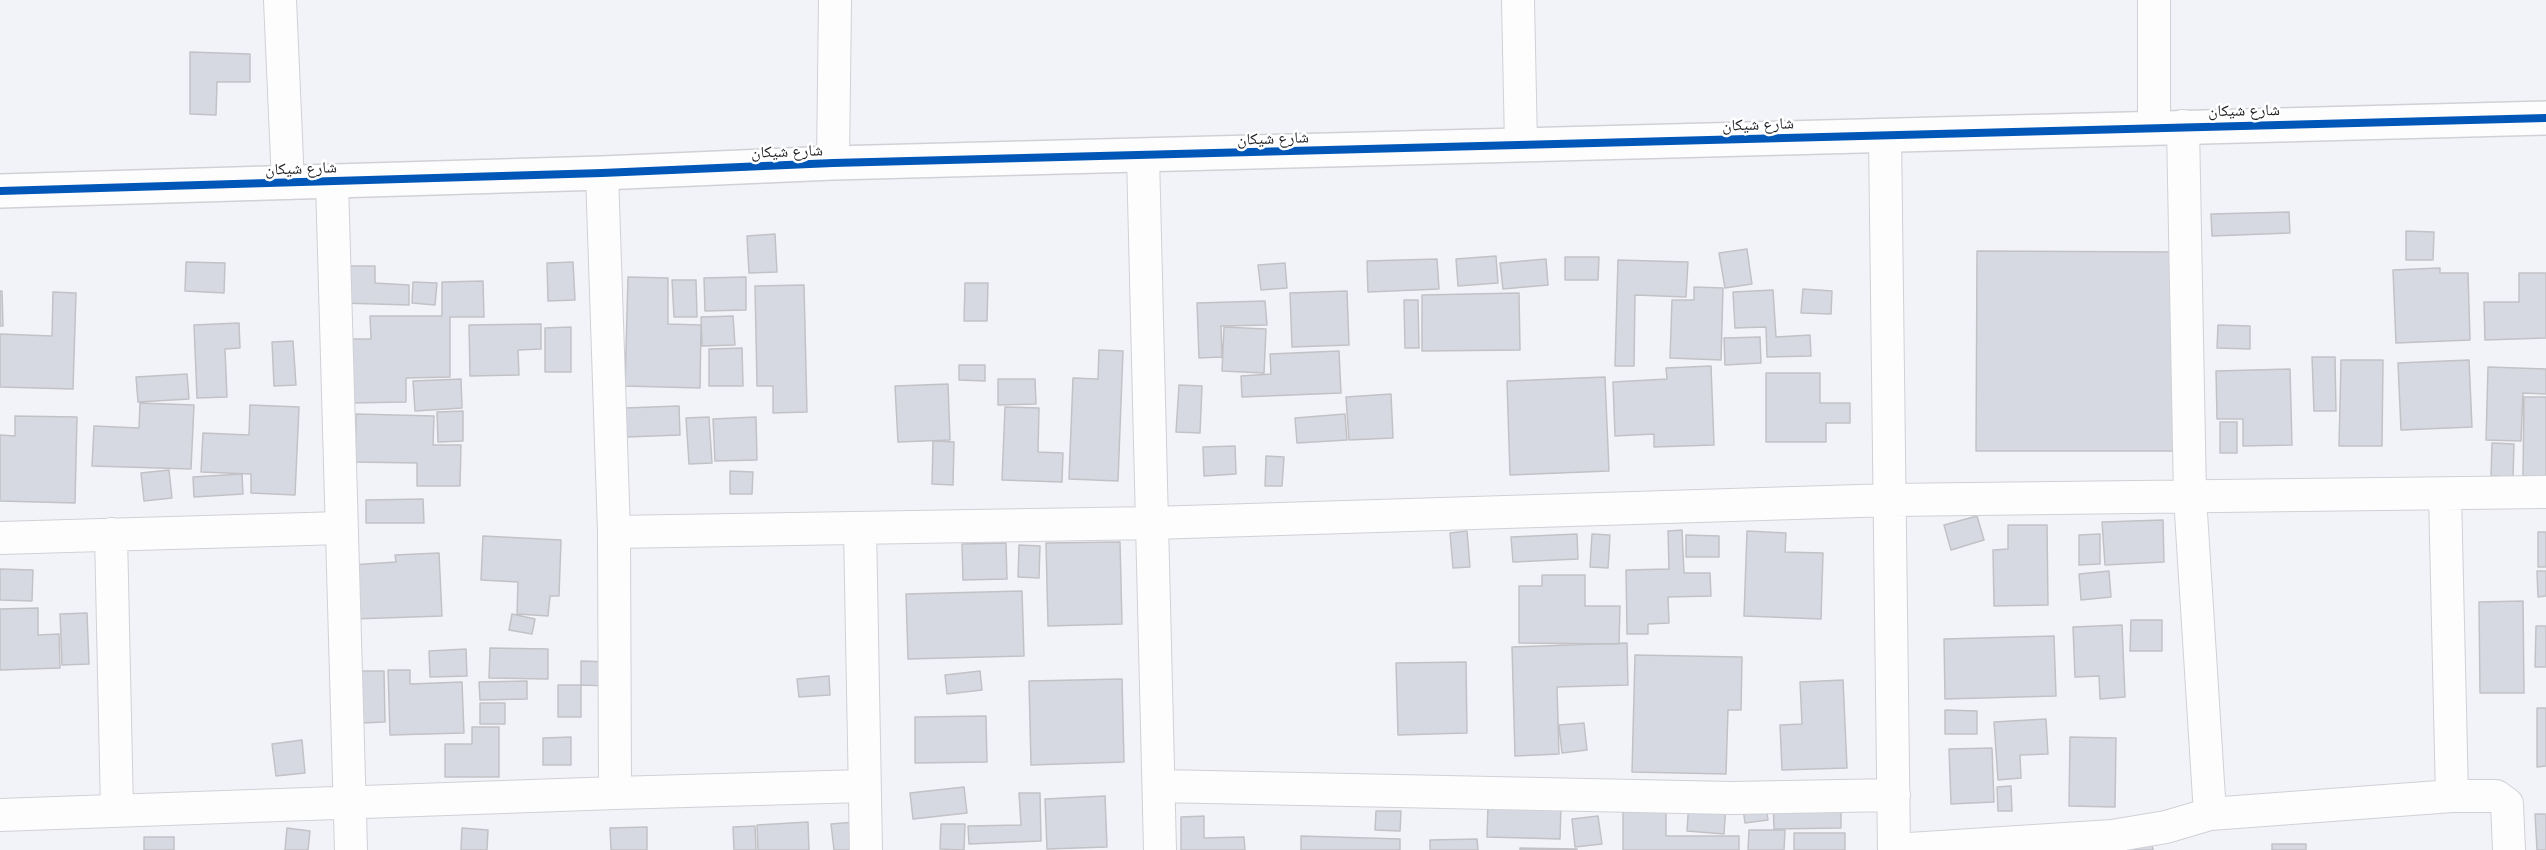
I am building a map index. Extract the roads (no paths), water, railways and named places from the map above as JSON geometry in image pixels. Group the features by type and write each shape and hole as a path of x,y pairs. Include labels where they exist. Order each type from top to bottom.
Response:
{"street":[{"path":"280,0 288,183"},
{"path":"833,163 835,0"},
{"path":"1518,0 1521,145"},
{"path":"2154,0 2169,127 2210,814"},
{"name":"شارع شيكان","path":"0,192 602,173 833,163 2546,118"},
{"path":"1885,135 1894,850 2112,836 2166,826 2210,814 2452,796 2496,796 2504,800 2507,804 2509,850"},
{"path":"1143,156 1160,850"},
{"path":"602,173 614,532 615,793"},
{"path":"332,182 351,850"},
{"path":"614,532 1152,523 1891,500 2546,492"},
{"path":"2445,494 2452,796"},
{"path":"0,538 341,528"},
{"path":"860,528 866,850"},
{"path":"111,534 117,811"},
{"path":"0,815 864,786"},
{"path":"1159,786 1731,798 1894,795"}]}
